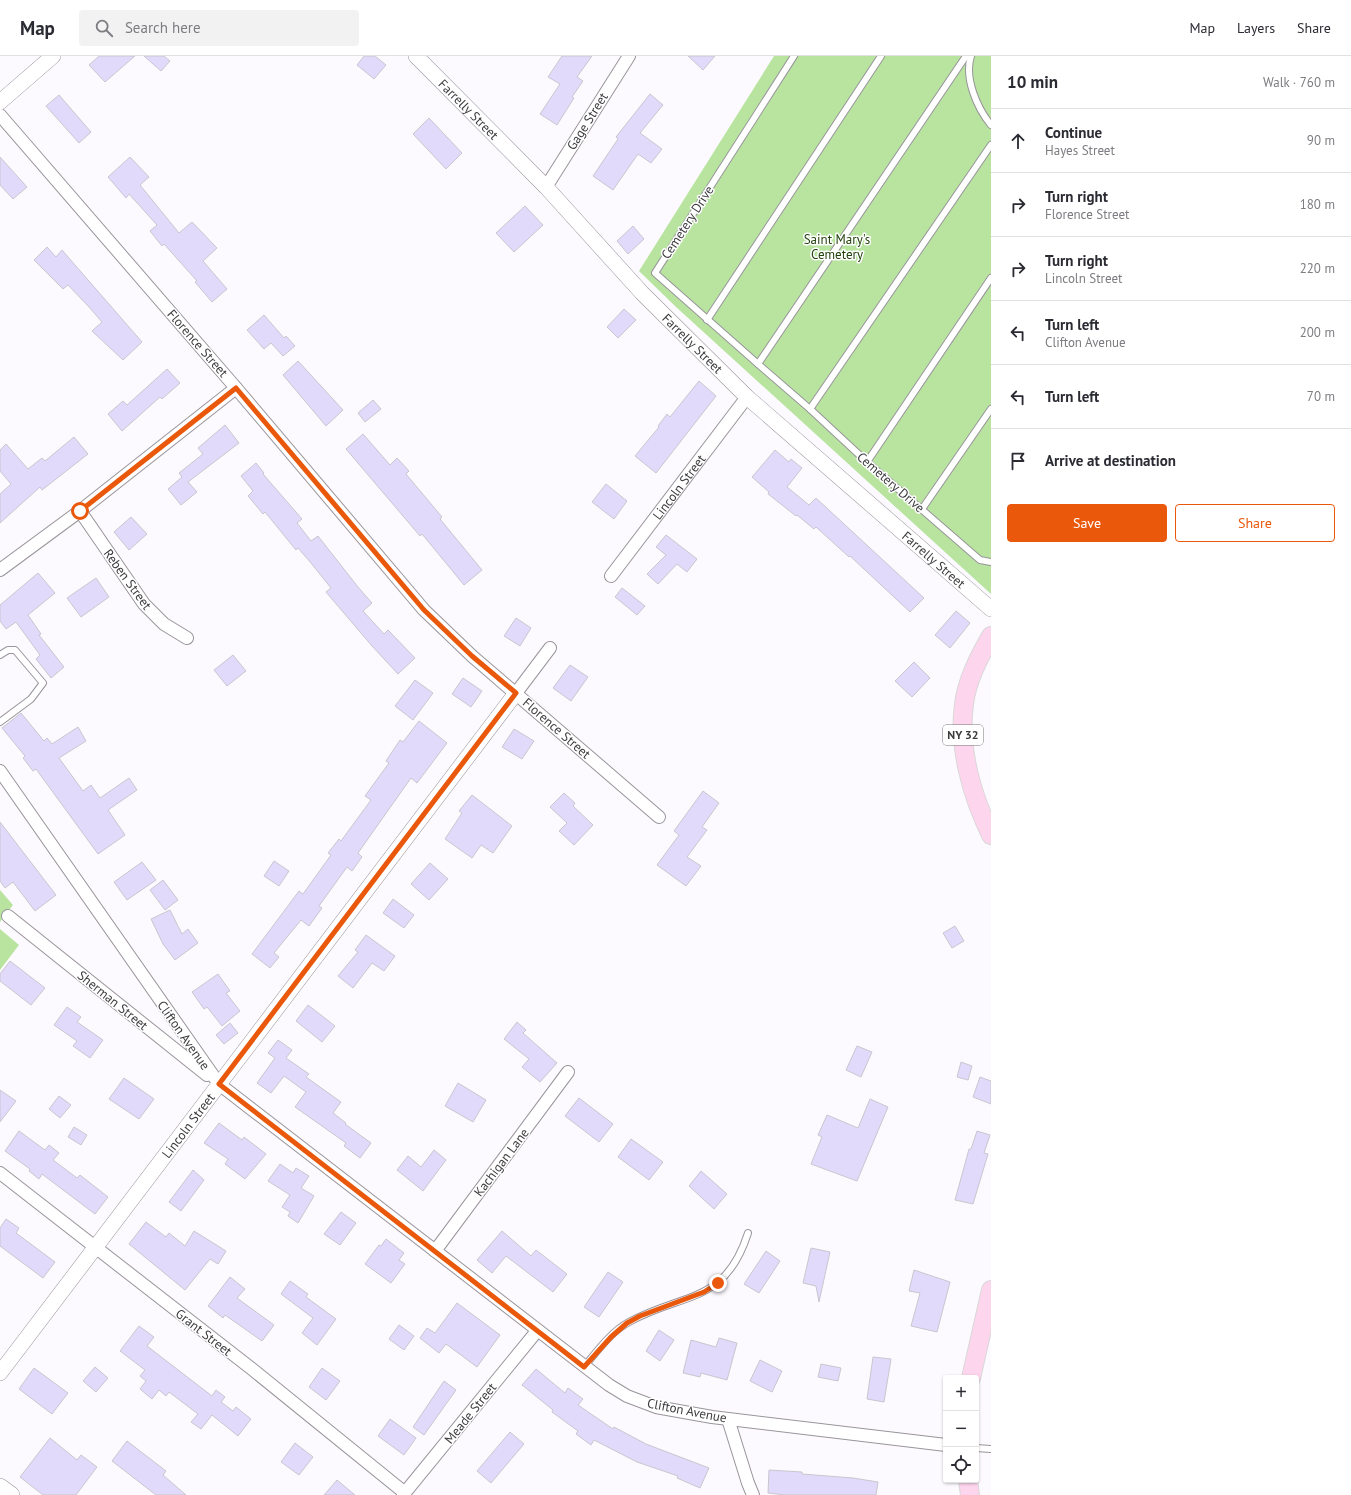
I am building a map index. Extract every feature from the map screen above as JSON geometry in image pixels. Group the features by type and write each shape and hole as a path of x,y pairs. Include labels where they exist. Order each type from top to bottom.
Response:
{"main road":[{"name":"NY 32","path":"991,636 979,657 970,680 964,704 963,727 965,755 971,781 979,808 991,835"},
{"path":"972,1375 991,1290"},
{"path":"968,1483 970,1495"},
{"path":"0,1487 11,1495"}],"street":[{"path":"0,102 53,56"},
{"name":"Farrelly Street","path":"416,56 546,187 642,292 747,397 991,609"},
{"name":"Gage Street","path":"546,187 629,56"},
{"name":"Florence Street","path":"0,114 236,388 424,610 472,656 659,816"},
{"path":"0,570 80,511 236,388"},
{"name":"Lincoln Street","path":"611,576 747,397"},
{"name":"Reben Street","path":"80,511 144,604 164,624 187,638"},
{"name":"Lincoln Street","path":"0,1373 550,648"},
{"name":"Clifton Avenue","path":"0,771 219,1084 584,1367 627,1396 656,1407 728,1419 943,1445"},
{"name":"Sherman Street","path":"8,916 219,1084"},
{"name":"Kachigan Lane","path":"435,1251 568,1072"},
{"name":"Grant Street","path":"0,1173 252,1369 404,1494"},
{"name":"Meade Street","path":"404,1494 536,1331"},
{"path":"728,1419 748,1483 754,1495"}],"lane":[{"name":"Cemetery Drive","path":"794,56 655,273 706,320 810,408 867,462 922,508 980,560 991,562"},
{"path":"706,320 881,56"},
{"path":"758,364 966,56"},
{"path":"971,56 970,69 976,99 991,125"},
{"path":"810,408 991,145"},
{"path":"867,462 991,278"},
{"path":"922,508 991,409"},
{"path":"0,655 8,650 14,650 42,683 31,699 0,722"},
{"path":"584,1367 606,1342 627,1323 640,1316 704,1292 718,1283 736,1262 743,1250 748,1233"},
{"path":"979,1448 991,1449"}],"green space":[{"name":"Saint Mary's Cemetery","path":"774,56 991,56 991,594 676,307 639,271"},
{"path":"0,890 13,905 0,922"},
{"path":"0,929 19,945 0,970"}],"building":[{"path":"99,56 135,56 105,82 89,65"},
{"path":"144,56 164,56 170,61 161,71"},
{"path":"364,56 375,56 386,65 374,79 357,65"},
{"path":"562,56 592,56 577,77 583,81 572,97 574,98 557,125 540,114 560,84 548,77"},
{"path":"688,56 715,56 703,70"},
{"path":"650,94 663,105 640,133 662,149 651,163 638,154 613,190 593,176 618,139 616,137"},
{"path":"59,95 91,132 79,143 46,106"},
{"path":"429,118 462,153 446,169 413,134"},
{"path":"0,157 27,187 13,199 0,185"},
{"path":"130,157 149,177 140,185 179,233 192,222 217,248 203,261 227,289 212,302 195,282 197,281 164,244 162,246 150,231 157,225 129,194 126,198 108,177"},
{"path":"525,206 543,225 514,252 496,233"},
{"path":"633,226 644,239 628,254 617,241"},
{"path":"47,247 56,257 62,250 142,342 123,360 92,331 102,322 89,307 68,285 63,289 34,260"},
{"path":"624,309 636,320 618,338 607,327"},
{"path":"264,315 284,338 286,336 295,346 283,356 271,343 264,349 247,330"},
{"path":"298,361 343,410 326,426 283,375"},
{"path":"167,369 180,383 162,399 160,397 122,431 108,414 123,401 127,405"},
{"path":"699,381 716,396 656,473 635,456 659,427 658,426 667,414 670,417"},
{"path":"373,400 381,409 365,422 358,413"},
{"path":"225,425 239,443 188,482 197,492 181,505 168,489 182,477 179,473 203,454 198,448"},
{"path":"363,434 390,465 397,458 409,471 406,474 442,517 440,519 482,570 464,585 422,534 420,536 346,449"},
{"path":"74,437 88,454 42,490 40,487 0,523 0,494 11,484 0,471 0,450 6,444 28,469 42,458 45,461"},
{"path":"775,450 789,462 791,459 802,468 787,487 809,505 816,498 924,598 910,612 850,556 849,557 816,527 814,529 768,494 769,492 752,477"},
{"path":"256,463 264,473 263,474 302,519 297,523 311,541 318,536 372,603 363,611 384,634 388,630 415,658 398,674 326,592 331,588 311,563 298,548 296,550 265,512 263,514 248,496 253,491 241,476"},
{"path":"606,484 627,501 614,519 592,502"},
{"path":"131,517 147,534 129,550 114,532"},
{"path":"666,535 697,559 687,572 677,564 658,584 647,574 666,555 656,547"},
{"path":"38,573 55,593 28,615 41,634 39,635 64,667 51,678 36,659 40,655 16,622 6,629 0,621 0,605"},
{"path":"96,578 109,597 81,617 67,598"},
{"path":"622,588 645,606 637,615 615,597"},
{"path":"956,611 970,623 950,648 935,635"},
{"path":"516,618 531,628 520,646 504,636"},
{"path":"233,655 246,671 227,686 214,670"},
{"path":"914,662 930,678 912,697 895,681"},
{"path":"570,665 588,677 571,701 553,688"},
{"path":"463,678 482,691 471,707 452,694"},
{"path":"415,680 433,693 413,720 395,706"},
{"path":"21,713 44,741 47,738 52,744 78,727 86,741 59,758 83,791 91,785 100,798 129,778 137,790 108,810 125,835 98,854 36,769 33,771 23,758 25,756 2,728"},
{"path":"419,721 447,743 417,783 411,778 358,853 362,857 352,871 347,867 319,906 322,908 309,926 301,920 274,953 279,957 270,968 252,954 299,891 303,894 331,855 328,853 339,839 341,841 371,800 365,796 389,763 386,761 400,740 403,742"},
{"path":"514,729 534,741 522,759 502,747"},
{"path":"703,791 719,803 702,827 707,830 687,857 701,866 686,886 657,865 679,835 674,831"},
{"path":"564,793 575,803 573,806 593,825 574,845 559,831 567,823 550,807"},
{"path":"472,795 512,826 493,853 481,845 472,858 445,839 462,813 459,811"},
{"path":"0,822 56,895 35,911 13,882 5,888 0,881"},
{"path":"274,861 289,871 279,886 264,876"},
{"path":"142,862 156,880 127,900 114,882"},
{"path":"430,863 448,879 429,900 411,884"},
{"path":"163,880 178,900 165,910 150,890"},
{"path":"393,899 414,915 404,928 383,913"},
{"path":"170,910 182,934 188,929 198,943 175,960 163,944 151,919"},
{"path":"955,926 964,941 952,948 943,933"},
{"path":"366,935 395,956 384,971 372,963 353,988 338,976 358,952 355,950"},
{"path":"10,961 45,988 31,1005 0,981 0,974"},
{"path":"218,974 230,991 226,993 240,1011 222,1026 207,1007 204,1009 192,992"},
{"path":"308,1005 335,1026 322,1042 296,1021"},
{"path":"67,1007 81,1017 77,1022 103,1040 90,1058 73,1046 77,1041 54,1025"},
{"path":"517,1022 526,1030 523,1033 557,1063 540,1082 522,1067 529,1059 504,1039"},
{"path":"230,1023 238,1033 224,1044 216,1035"},
{"path":"278,1040 292,1050 286,1058 309,1074 306,1077 341,1102 333,1113 371,1143 360,1158 344,1146 346,1143 295,1107 306,1092 284,1076 271,1093 257,1083 275,1058 268,1053"},
{"path":"857,1046 872,1052 861,1077 846,1070"},
{"path":"961,1062 972,1066 968,1080 957,1077"},
{"path":"980,1077 991,1081 991,1104 973,1097"},
{"path":"124,1078 154,1099 139,1119 109,1099"},
{"path":"458,1083 486,1100 473,1122 445,1106"},
{"path":"0,1090 16,1101 0,1122"},
{"path":"59,1096 71,1105 60,1118 49,1109"},
{"path":"579,1098 613,1124 599,1142 565,1116"},
{"path":"870,1099 888,1107 857,1181 811,1164 822,1137 818,1135 827,1115 858,1128"},
{"path":"219,1123 242,1140 244,1137 266,1154 245,1179 225,1164 228,1159 204,1143"},
{"path":"74,1127 87,1135 81,1145 68,1137"},
{"path":"19,1131 45,1150 49,1145 59,1153 53,1160 77,1178 80,1175 108,1197 95,1214 42,1174 39,1179 29,1171 30,1169 5,1151"},
{"path":"977,1131 990,1135 984,1153 988,1154 973,1204 955,1200 969,1149 971,1149"},
{"path":"631,1139 663,1162 649,1180 618,1157"},
{"path":"434,1150 446,1160 423,1191 397,1170 408,1156 421,1167"},
{"path":"280,1164 293,1173 296,1168 309,1176 301,1188 314,1196 298,1223 288,1216 290,1212 282,1207 290,1195 268,1181"},
{"path":"193,1170 204,1180 181,1211 169,1202"},
{"path":"701,1171 727,1194 714,1209 689,1186"},
{"path":"341,1212 356,1223 340,1245 324,1234"},
{"path":"6,1219 19,1228 16,1233 55,1262 43,1278 0,1246 0,1228"},
{"path":"146,1222 166,1237 169,1233 185,1246 194,1231 226,1251 218,1264 210,1259 185,1290 129,1244"},
{"path":"502,1231 531,1256 536,1250 567,1274 553,1292 506,1256 492,1273 477,1260"},
{"path":"386,1239 404,1253 399,1260 405,1264 391,1283 365,1264 379,1245 381,1246"},
{"path":"811,1248 830,1252 819,1302 816,1286 803,1283"},
{"path":"766,1251 780,1261 759,1293 744,1284"},
{"path":"914,1270 950,1282 937,1332 911,1326 920,1293 909,1291"},
{"path":"608,1272 623,1282 599,1317 584,1307"},
{"path":"230,1277 245,1289 237,1298 274,1325 262,1341 225,1315 223,1318 208,1306"},
{"path":"290,1281 308,1294 306,1297 336,1319 317,1345 302,1333 313,1318 281,1294"},
{"path":"457,1303 500,1335 477,1367 446,1344 439,1353 420,1338 427,1328 435,1333"},
{"path":"399,1325 414,1336 404,1350 389,1339"},
{"path":"139,1326 154,1337 147,1346 212,1396 216,1390 225,1397 221,1402 233,1411 236,1407 251,1419 238,1436 212,1415 201,1429 191,1422 198,1414 169,1392 166,1396 159,1390 152,1399 140,1389 146,1381 140,1376 145,1370 120,1351"},
{"path":"659,1330 674,1340 660,1361 646,1351"},
{"path":"719,1338 737,1343 727,1380 701,1373 700,1377 683,1373 691,1340 716,1347"},
{"path":"873,1357 891,1359 884,1402 867,1399"},
{"path":"760,1360 782,1371 772,1392 750,1381"},
{"path":"821,1364 841,1368 838,1381 818,1377"},
{"path":"95,1367 108,1378 96,1392 83,1381"},
{"path":"34,1368 68,1393 52,1414 19,1389"},
{"path":"322,1368 340,1381 326,1400 309,1387"},
{"path":"536,1369 565,1393 568,1388 583,1399 578,1405 613,1429 614,1427 646,1444 709,1468 700,1488 677,1478 678,1476 637,1462 594,1440 591,1445 576,1434 578,1431 552,1412 553,1410 522,1385"},
{"path":"444,1381 456,1390 424,1435 413,1427"},
{"path":"390,1419 416,1438 404,1455 378,1436"},
{"path":"510,1432 524,1444 491,1483 477,1471"},
{"path":"50,1438 77,1460 81,1455 97,1467 76,1495 43,1495 20,1477"},
{"path":"127,1441 166,1471 163,1475 186,1495 156,1495 112,1461"},
{"path":"295,1443 313,1457 299,1475 281,1462"},
{"path":"769,1470 802,1472 802,1474 853,1478 878,1482 876,1495 785,1495 768,1493"},
{"path":"337,1480 355,1495 324,1495"}],"route":[{"path":"80,511 236,388 424,610 472,656 516,693 389,858 219,1084 584,1367 611,1337 627,1323 640,1316 686,1300 704,1292 718,1283"}]}
